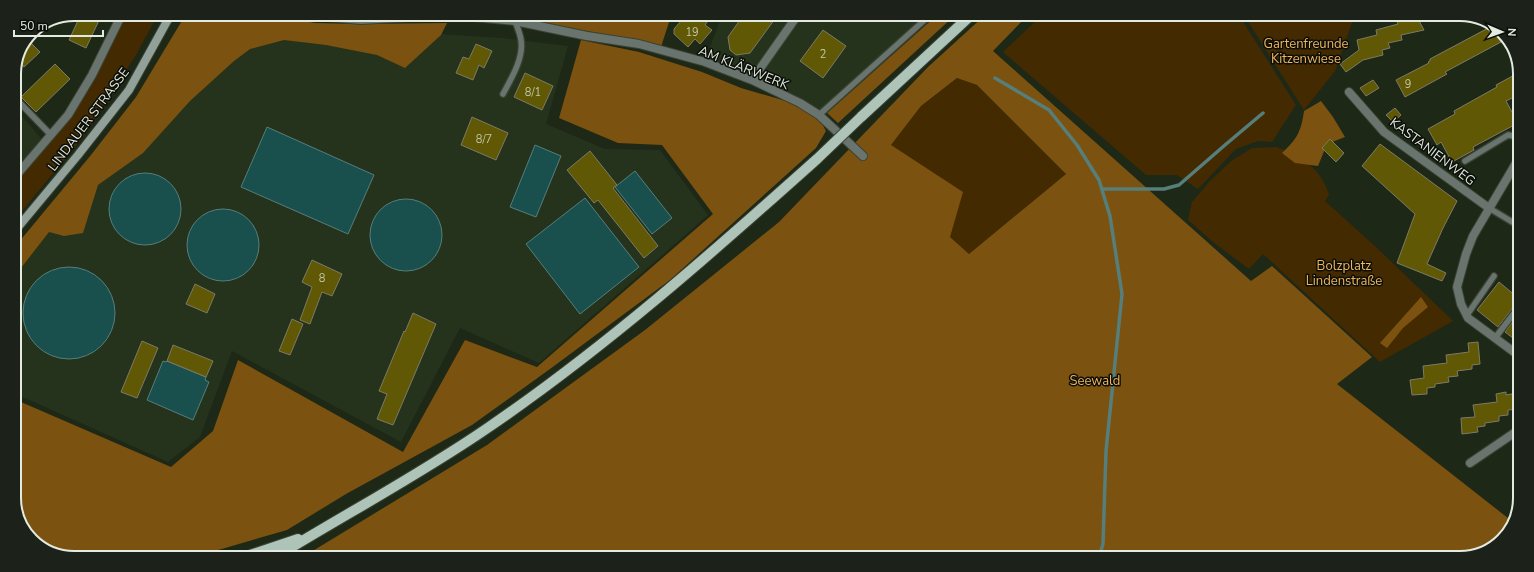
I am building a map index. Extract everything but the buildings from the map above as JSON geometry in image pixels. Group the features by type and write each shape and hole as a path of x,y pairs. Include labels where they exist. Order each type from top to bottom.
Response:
{"main road":[{"name":"LINDAUER STRASSE","path":"21,224 78,155 129,90 167,21"},
{"path":"286,551 441,460 609,339 740,228 817,159 965,21"},
{"path":"262,551 315,533"}],"street":[{"name":"LINDAUER STRASSE","path":"21,170 68,115 92,75 119,21"},
{"name":"AM KLÄRWERK","path":"515,21 587,36 639,44 705,62 752,80 800,103 820,115 862,156"},
{"path":"752,80 793,21"},
{"name":"KASTANIENWEG","path":"1349,92 1384,132 1489,208"},
{"path":"1513,172 1473,236 1466,254 1457,288 1461,304 1468,318 1513,351"},
{"path":"1470,463 1513,434"}],"lane":[{"path":"503,94 517,67 521,47 521,40 515,21"},
{"path":"820,115 923,21"},
{"path":"21,104 51,135"},
{"path":"1465,161 1508,135 1513,136"},
{"path":"1489,208 1513,222"},
{"path":"1467,314 1494,276"},
{"path":"1495,338 1513,315"}],"shaded area":[{"path":"720,21 920,21 819,112 705,60"},
{"path":"271,23 502,38 568,46 546,124 605,149 660,150 708,215 539,363 460,328 401,442 232,351 200,437 168,462 21,396 21,255"},
{"path":"21,115 45,143 21,174"}],"green space":[{"path":"119,21 154,21 136,55 82,138 21,212 21,172 69,117"},
{"path":"182,21 304,21 315,23 359,24 447,23 441,35 405,68 377,55 326,45 284,40 250,49 234,61 190,101 143,153 98,185 83,233 64,236 49,232 21,268 21,240 91,155 136,97"},
{"path":"528,21 669,21 661,47 587,31"},
{"path":"930,21 949,21 838,123 827,113"},
{"name":"Seewald","path":"979,21 1022,21 993,51 1251,281 1272,266 1372,357 1337,384 1509,519 1508,521 1500,533 1492,540 1483,546 1467,551 313,551 487,445 645,330 779,222 928,67","holes":["957,78 977,85 1066,174 969,254 950,237 963,192 891,145 921,106"]},
{"path":"1036,21 1243,21 1296,105 1272,142 1258,141 1236,149 1198,189 1177,175 1146,175 1003,52"},
{"name":"Gartenfreunde Kitzenwiese","path":"1248,21 1353,21 1335,71 1304,110"},
{"path":"581,40 639,52 702,72 741,88 793,103 819,118 826,131 816,148 670,280 550,369 472,425 346,494 287,530 215,551 67,551 51,546 42,540 32,530 24,515 21,501 21,402 171,467 213,431 238,360 403,452 465,340 537,367 713,214 662,145 618,143 559,118"},
{"path":"957,78 977,85 1066,174 969,254 950,237 891,145 921,106"},
{"path":"1321,101 1345,137 1327,144 1318,166 1295,163 1282,153 1298,135 1304,111"},
{"name":"Bolzplatz Lindenstraße","path":"1276,147 1294,154 1316,170 1321,177 1329,195 1325,201 1377,248 1453,321 1380,362 1263,254 1249,269 1213,242 1188,220 1192,202 1210,181 1231,161 1252,148"},
{"path":"1421,297 1428,307 1403,328 1387,348 1380,343"}],"water":[{"path":"267,127 374,175 348,234 241,187"},
{"path":"535,145 561,156 536,217 510,207"},
{"path":"635,171 672,218 652,234 615,187"},
{"path":"138,173 152,173 159,175 171,183 179,195 181,209 179,223 171,235 159,243 152,245 138,245 131,243 119,235 111,223 109,216 109,202 111,195 119,183 131,175"},
{"path":"585,198 639,267 580,314 526,244"},
{"path":"399,199 413,199 420,201 432,209 440,221 442,235 440,249 432,261 420,269 413,271 399,271 392,269 380,261 372,249 370,242 370,228 372,221 380,209 392,201"},
{"path":"216,209 230,209 237,211 249,219 257,231 259,245 257,259 249,271 237,279 230,281 216,281 209,279 197,271 189,259 187,252 187,238 189,231 197,219 209,211"},
{"path":"69,267 87,270 102,280 112,295 115,313 112,331 102,346 87,356 69,359 51,356 36,346 26,331 23,313 26,295 36,280 51,270"},
{"path":"163,361 167,361 206,377 205,380 209,382 193,420 147,400"}],"waterway":[{"path":"995,78 1049,110 1077,145 1099,180 1110,216 1122,294 1106,451 1103,544 1101,551"},
{"path":"1102,189 1164,189 1179,185 1263,113"}]}
